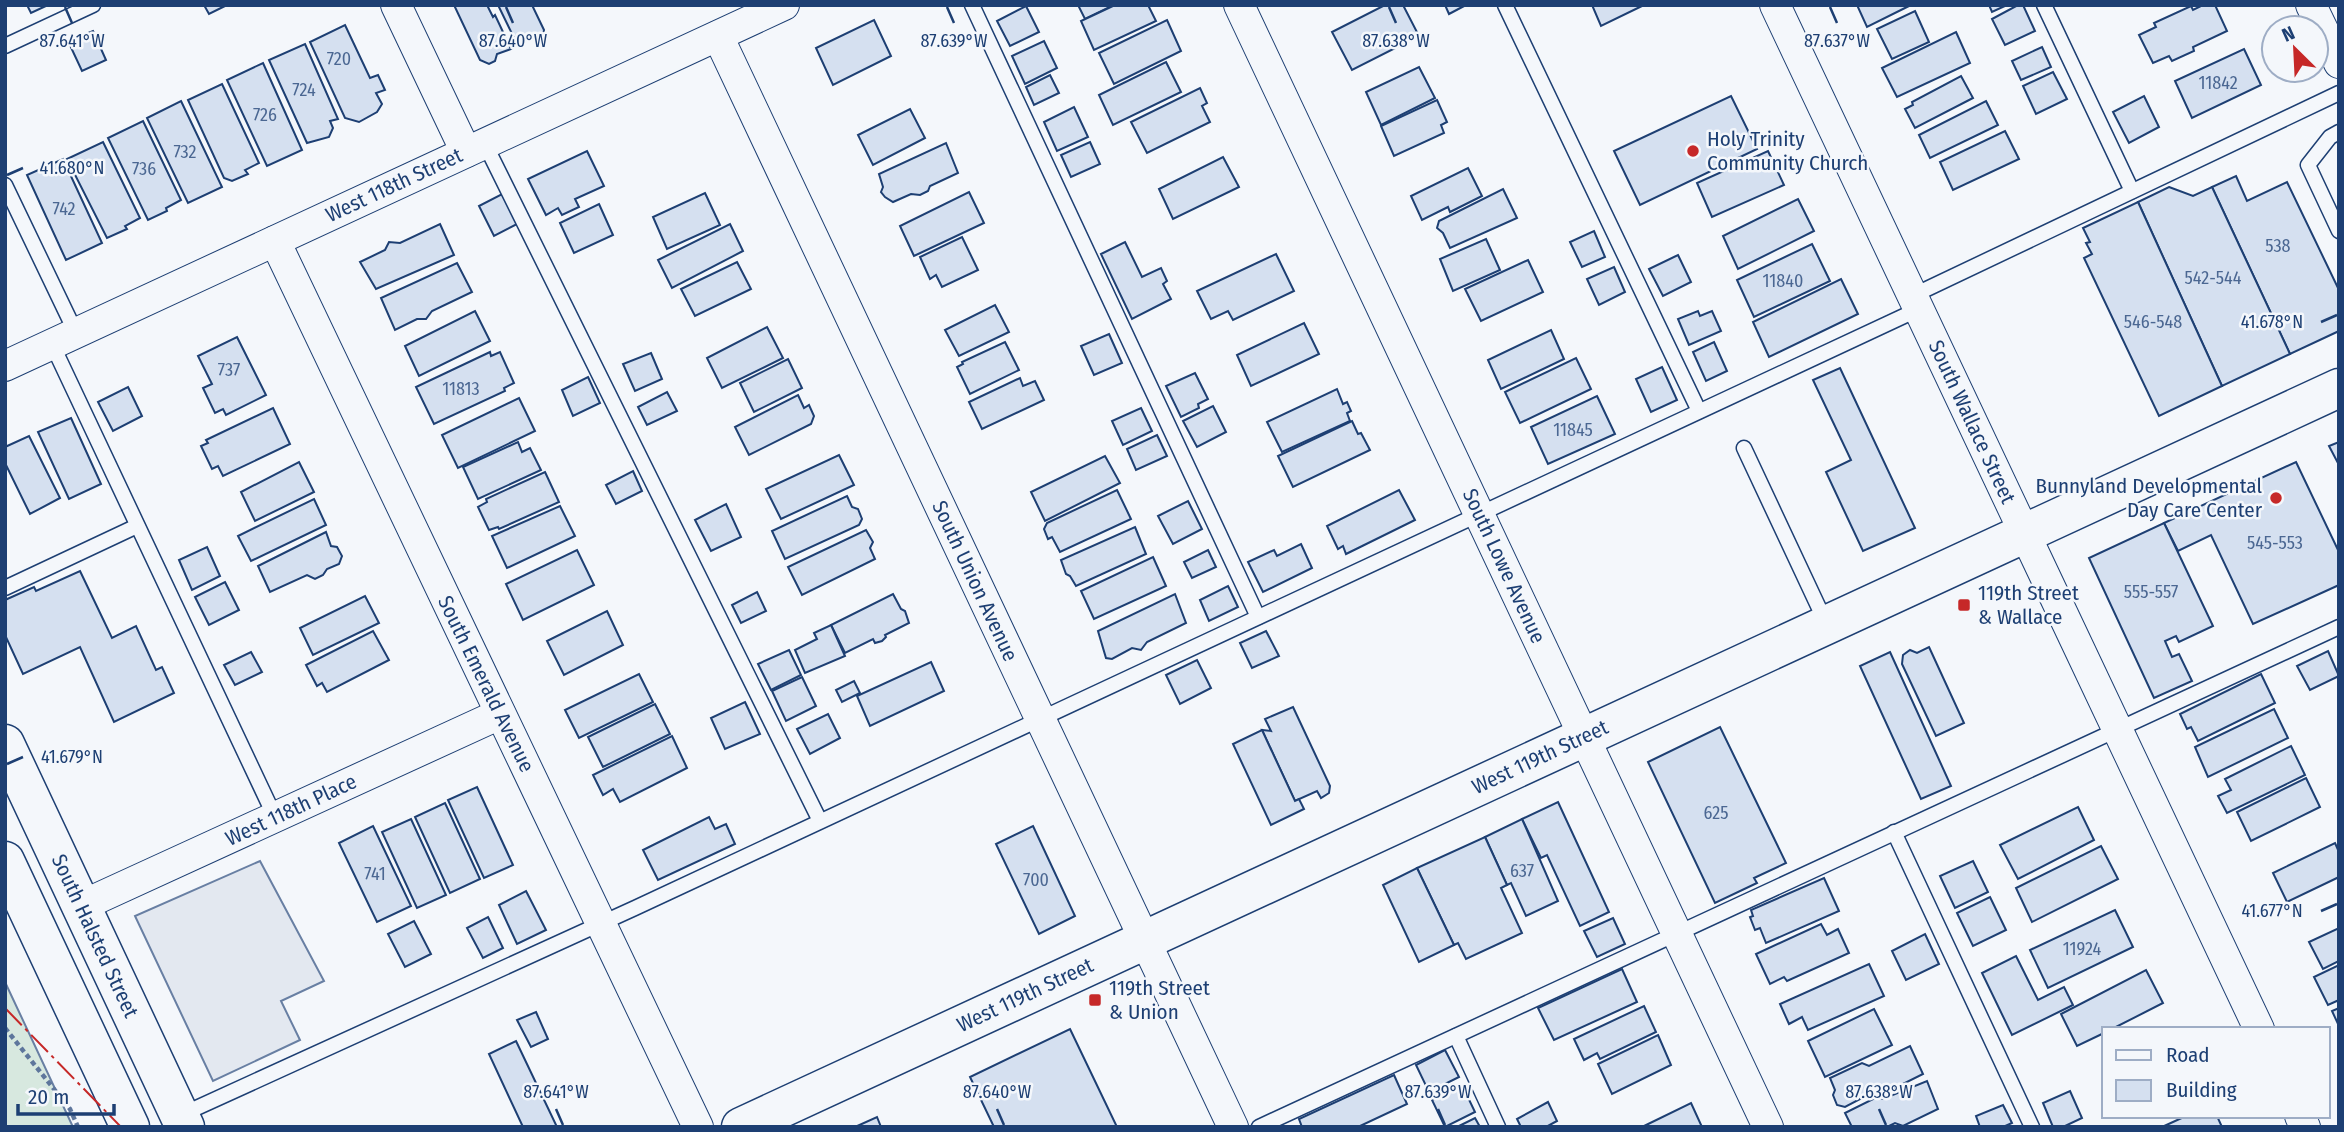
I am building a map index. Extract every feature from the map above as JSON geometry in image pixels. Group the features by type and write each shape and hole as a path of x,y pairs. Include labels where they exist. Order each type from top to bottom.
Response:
{"street":[{"path":"396,5 476,148"},
{"name":"West 118th Street","path":"5,366 784,5"},
{"name":"South Lowe Avenue","path":"1239,5 1768,1127"},
{"name":"South Wallace Street","path":"1775,5 2258,1027"},
{"path":"2311,5 2339,63"},
{"name":"South Union Avenue","path":"718,36 1233,1127"},
{"name":"South Emerald Avenue","path":"275,241 698,1127"},
{"name":"West 119th Street","path":"741,1127 2339,388"},
{"name":"West 118th Place","path":"81,906 500,714"},
{"name":"South Halsted Street","path":"5,744 182,1121"},
{"path":"5,861 130,1127"}],"lane":[{"path":"5,46 93,5"},
{"path":"972,5 1258,617"},
{"path":"1505,5 1699,411"},
{"path":"2043,5 2132,191"},
{"path":"182,1121 600,923 1699,411 2132,191 2339,93"},
{"path":"2339,132 2330,137 2308,165 2339,231"},
{"path":"476,148 820,821"},
{"path":"5,185 137,526 275,817"},
{"path":"1744,448 1827,625"},
{"path":"5,589 137,526"},
{"path":"1259,1127 2338,629"},
{"path":"1894,832 2032,1127"},
{"path":"1456,1036 1498,1127"}],"path":[{"path":"5,1028 70,1109 78,1127"}],"shaded area":[{"path":"260,861 324,981 281,1001 300,1040 213,1081 135,916"},
{"path":"5,982 73,1127 5,1127"}],"building":[{"path":"27,5 48,5 31,13"},
{"path":"204,5 227,5 209,14"},
{"path":"454,5 487,5 493,17 495,15 511,49 497,54 495,61 489,64 480,60"},
{"path":"498,5 532,5 544,30 543,36 517,44"},
{"path":"1078,5 1114,5 1085,19"},
{"path":"1115,5 1148,5 1156,21 1094,50 1081,21"},
{"path":"1385,5 1403,5 1419,36 1352,70 1332,32"},
{"path":"1445,5 1466,5 1449,14"},
{"path":"1592,5 1644,5 1601,26"},
{"path":"1857,5 1911,5 1867,27"},
{"path":"1989,5 2007,5 1992,12"},
{"path":"2023,5 2035,31 2005,45 1992,19"},
{"path":"2203,5 2215,5 2227,31 2193,47 2194,51 2172,61 2169,56 2153,63 2139,35 2156,27 2154,23 2191,6 2193,10"},
{"path":"1026,6 1039,32 1010,46 997,21"},
{"path":"1915,11 1929,42 1892,59 1877,29"},
{"path":"874,20 891,56 833,85 816,48"},
{"path":"1167,20 1181,51 1114,84 1099,53"},
{"path":"345,25 370,78 378,75 385,90 376,93 382,104 377,112 359,122 345,118 310,42"},
{"path":"93,31 106,60 82,71 68,41"},
{"path":"1956,32 1970,63 1897,97 1882,68"},
{"path":"1044,41 1057,68 1025,84 1012,56"},
{"path":"305,44 338,119 330,121 333,128 329,137 307,143 269,60"},
{"path":"2042,47 2051,67 2021,80 2012,61"},
{"path":"2244,49 2261,85 2192,118 2175,81"},
{"path":"1166,62 1181,92 1113,125 1099,95"},
{"path":"263,63 302,150 267,166 227,80"},
{"path":"1419,67 1435,98 1381,125 1366,92"},
{"path":"2053,72 2067,99 2036,114 2023,86"},
{"path":"1050,75 1059,93 1034,105 1026,87"},
{"path":"1961,76 1973,98 1915,128 1905,109 1913,105 1912,102"},
{"path":"222,84 259,163 245,170 248,174 232,181 224,178 188,100"},
{"path":"1200,88 1207,103 1202,106 1210,122 1147,153 1131,122"},
{"path":"1731,96 1757,149 1640,205 1614,151"},
{"path":"2144,96 2159,127 2129,143 2113,112"},
{"path":"1437,100 1447,122 1441,125 1444,133 1394,156 1381,126"},
{"path":"181,101 222,187 188,203 147,118"},
{"path":"1986,101 1998,125 1930,158 1919,135"},
{"path":"1074,107 1088,137 1057,151 1044,122"},
{"path":"910,109 925,138 873,165 858,135"},
{"path":"143,121 181,200 166,208 167,211 148,220 108,138"},
{"path":"2005,131 2019,159 1953,190 1940,162"},
{"path":"103,142 140,218 125,226 127,229 107,238 67,159"},
{"path":"1090,142 1100,164 1071,177 1061,155"},
{"path":"946,143 958,173 930,186 928,191 920,195 911,194 893,202 885,197 881,192 883,187 879,174"},
{"path":"587,151 604,186 575,199 579,207 562,215 558,208 546,215 528,179"},
{"path":"1768,151 1784,185 1712,217 1697,183"},
{"path":"1223,157 1239,187 1173,219 1159,189"},
{"path":"63,159 102,243 66,260 27,175"},
{"path":"1468,168 1482,196 1450,212 1448,207 1422,220 1411,196"},
{"path":"2236,176 2247,201 2287,182 2339,290 2339,331 2290,354 2212,187"},
{"path":"2169,187 2193,196 2212,187 2290,354 2222,386 2138,202"},
{"path":"1503,189 1517,218 1450,248 1443,233 1437,228 1439,221"},
{"path":"506,192 521,222 494,236 479,206"},
{"path":"969,192 984,223 914,256 900,226"},
{"path":"705,193 720,225 667,249 653,217"},
{"path":"1798,199 1814,231 1738,269 1723,236"},
{"path":"2138,202 2222,386 2159,416 2084,258 2092,254 2083,228"},
{"path":"599,204 613,235 574,253 560,223"},
{"path":"440,224 454,255 376,289 360,262 385,250 389,242 400,243"},
{"path":"730,224 743,251 672,288 658,260"},
{"path":"1594,231 1605,257 1582,267 1570,242"},
{"path":"962,237 978,270 942,287 936,275 930,279 920,257"},
{"path":"1486,239 1500,270 1453,291 1440,259"},
{"path":"1125,242 1142,277 1161,268 1167,281 1163,284 1171,299 1132,319 1101,254"},
{"path":"1812,244 1830,281 1754,317 1737,280"},
{"path":"1276,254 1294,291 1233,320 1228,311 1211,319 1197,291"},
{"path":"1678,255 1691,282 1663,296 1649,269"},
{"path":"1528,260 1543,292 1481,321 1465,289"},
{"path":"737,262 751,289 695,316 681,289"},
{"path":"457,263 472,292 432,311 426,319 417,319 395,330 381,298"},
{"path":"1614,267 1625,292 1599,305 1587,279"},
{"path":"1841,279 1858,314 1769,357 1753,322"},
{"path":"995,305 1009,332 959,356 945,330"},
{"path":"475,311 490,341 419,376 405,346"},
{"path":"1698,311 1700,316 1712,311 1721,331 1689,345 1678,319"},
{"path":"1304,323 1319,354 1251,386 1237,355"},
{"path":"767,327 783,358 722,388 707,358"},
{"path":"1551,330 1564,359 1501,389 1488,360"},
{"path":"1109,334 1122,363 1094,375 1081,346"},
{"path":"237,337 266,395 226,415 223,409 215,413 203,388 212,384 198,356"},
{"path":"1005,342 1019,370 970,394 957,367 963,364 962,362"},
{"path":"1714,342 1727,371 1706,381 1693,352"},
{"path":"490,352 491,356 500,352 514,383 504,388 505,391 434,424 416,387"},
{"path":"651,353 662,379 635,391 623,364"},
{"path":"1576,358 1591,389 1520,423 1505,392"},
{"path":"788,359 802,388 754,412 740,383"},
{"path":"1662,367 1677,400 1651,412 1636,379"},
{"path":"1840,368 1915,528 1863,551 1826,472 1851,460 1813,380"},
{"path":"1195,373 1208,399 1198,404 1199,408 1181,417 1166,386"},
{"path":"588,377 600,403 573,416 562,390"},
{"path":"1020,378 1023,386 1035,381 1044,400 982,429 969,402"},
{"path":"128,387 142,416 113,431 98,402"},
{"path":"1337,389 1343,404 1347,402 1351,411 1347,413 1350,421 1282,452 1267,422"},
{"path":"667,392 677,411 647,425 638,407"},
{"path":"798,395 804,408 809,405 814,416 811,424 749,455 735,427"},
{"path":"1597,396 1615,434 1548,464 1531,427"},
{"path":"519,398 535,431 458,468 442,435"},
{"path":"1213,406 1226,432 1197,447 1183,421"},
{"path":"273,408 290,444 223,476 218,466 212,469 201,446 208,443 206,440"},
{"path":"1141,408 1152,431 1123,445 1112,421"},
{"path":"71,418 101,484 69,499 38,432"},
{"path":"1352,421 1370,450 1293,487 1278,456"},
{"path":"1157,435 1167,456 1136,470 1127,449"},
{"path":"29,436 60,498 30,514 5,463 5,447"},
{"path":"518,442 522,452 530,448 541,470 478,499 463,467"},
{"path":"2339,442 2339,465 2329,446"},
{"path":"839,455 854,485 781,519 766,489"},
{"path":"1105,456 1120,483 1045,521 1031,492"},
{"path":"299,462 314,492 255,521 241,492"},
{"path":"2296,462 2339,552 2339,585 2253,624 2211,535 2178,551 2164,523"},
{"path":"633,471 642,491 616,504 606,485"},
{"path":"545,472 559,502 499,529 489,530 478,507 487,502 486,499"},
{"path":"1117,490 1131,519 1060,552 1052,537 1048,539 1044,529 1047,523"},
{"path":"1399,490 1415,520 1346,554 1343,546 1338,549 1327,526"},
{"path":"847,496 852,507 858,509 862,519 859,525 785,559 772,531"},
{"path":"314,499 326,525 251,561 238,536"},
{"path":"1188,501 1202,529 1173,544 1158,516"},
{"path":"726,504 741,537 711,551 695,520"},
{"path":"560,506 575,536 507,568 492,536"},
{"path":"2164,523 2213,626 2179,642 2176,636 2165,641 2172,657 2179,654 2192,681 2154,698 2089,558"},
{"path":"1135,527 1146,554 1076,586 1066,574 1061,560"},
{"path":"866,530 873,542 870,548 875,559 802,595 788,567"},
{"path":"326,532 331,546 337,547 342,556 339,564 327,569 315,579 307,575 270,592 258,566"},
{"path":"1301,544 1312,568 1263,592 1248,562 1274,550 1277,556"},
{"path":"207,547 220,576 192,590 179,560"},
{"path":"577,550 594,585 523,620 506,584"},
{"path":"1208,550 1216,567 1192,578 1184,562"},
{"path":"1153,557 1166,586 1094,619 1081,591"},
{"path":"80,571 112,638 136,626 156,670 162,667 174,693 114,722 80,647 23,674 5,635 5,600 34,587 36,591"},
{"path":"225,582 239,610 209,625 195,597"},
{"path":"1228,586 1238,607 1209,621 1200,600"},
{"path":"757,592 766,611 741,623 732,605"},
{"path":"893,594 901,609 905,611 909,623 885,635 882,641 875,643 873,639 845,653 831,625"},
{"path":"1175,594 1186,623 1147,642 1141,650 1132,648 1112,659 1106,658 1098,631"},
{"path":"365,596 379,623 313,655 300,628"},
{"path":"607,611 623,645 564,675 547,641"},
{"path":"831,625 845,656 805,673 795,650 817,639 814,633"},
{"path":"373,631 389,660 327,692 322,683 317,686 306,665"},
{"path":"1266,631 1279,656 1252,668 1240,643"},
{"path":"1929,647 1964,723 1936,736 1902,664 1903,655 1910,650 1917,653"},
{"path":"789,650 801,675 771,690 758,664"},
{"path":"2328,651 2339,676 2310,690 2297,666"},
{"path":"251,652 262,672 235,685 224,665"},
{"path":"1890,652 1951,786 1921,799 1860,666"},
{"path":"1197,660 1211,688 1180,704 1166,675"},
{"path":"931,662 944,691 870,726 857,696"},
{"path":"639,674 653,702 579,738 565,710"},
{"path":"2261,674 2275,703 2198,741 2191,727 2187,729 2180,714"},
{"path":"802,677 816,706 786,721 772,691"},
{"path":"854,681 860,693 842,702 836,690"},
{"path":"745,702 760,734 725,749 711,718"},
{"path":"655,704 670,734 603,767 588,737"},
{"path":"1293,707 1330,786 1329,793 1321,798 1317,791 1295,801 1262,730 1271,731 1265,719"},
{"path":"2274,709 2288,738 2208,777 2195,747"},
{"path":"828,714 840,738 810,754 797,729"},
{"path":"1720,727 1786,863 1754,878 1757,883 1715,903 1648,762"},
{"path":"1262,730 1295,801 1299,799 1304,809 1271,825 1233,744"},
{"path":"672,736 687,768 620,802 613,789 603,795 593,775"},
{"path":"2291,746 2305,775 2227,813 2218,796 2231,790 2225,779"},
{"path":"2306,778 2320,807 2251,841 2237,812"},
{"path":"477,787 513,865 484,878 448,800"},
{"path":"1558,802 1609,912 1580,926 1547,855 1541,858 1522,819"},
{"path":"445,803 480,879 450,893 415,817"},
{"path":"2078,807 2094,840 2018,879 2000,845"},
{"path":"709,817 715,829 726,824 735,844 658,880 643,850"},
{"path":"411,819 446,895 417,908 382,832"},
{"path":"1522,819 1558,901 1526,916 1511,883 1507,885 1485,837"},
{"path":"373,826 411,906 377,922 339,843"},
{"path":"1033,826 1075,916 1039,934 996,844"},
{"path":"1485,837 1507,885 1501,888 1522,933 1466,959 1458,943 1454,945 1417,868"},
{"path":"2335,843 2339,852 2339,877 2287,902 2273,873"},
{"path":"2101,846 2118,879 2032,922 2016,888"},
{"path":"1973,861 1988,892 1955,908 1940,876"},
{"path":"1417,868 1454,945 1419,962 1383,885"},
{"path":"1824,878 1839,911 1766,943 1760,928 1755,930 1750,917 1753,916 1751,910"},
{"path":"526,891 546,930 517,944 499,905"},
{"path":"1990,897 2006,930 1973,946 1957,913"},
{"path":"2115,910 2133,947 2048,988 2030,950"},
{"path":"488,917 503,948 483,958 467,928"},
{"path":"1613,918 1625,944 1597,957 1584,931"},
{"path":"414,921 431,954 405,967 388,934"},
{"path":"1821,924 1827,935 1838,929 1849,953 1787,981 1784,977 1770,984 1756,954"},
{"path":"2339,928 2339,961 2323,969 2309,942"},
{"path":"1925,934 1939,964 1906,980 1892,951"},
{"path":"2016,956 2038,1000 2064,987 2073,1005 2012,1035 1982,973"},
{"path":"1869,964 1884,996 1808,1030 1802,1017 1789,1024 1780,1004"},
{"path":"2339,965 2339,1000 2328,1005 2314,977"},
{"path":"1622,969 1637,1002 1554,1040 1538,1008"},
{"path":"2146,970 2163,1003 2116,1027 2102,1027 2102,1034 2077,1046 2061,1014"},
{"path":"1644,1006 1656,1032 1600,1059 1597,1053 1584,1060 1574,1039"},
{"path":"2339,1008 2339,1026 2332,1011"},
{"path":"1874,1009 1892,1045 1825,1077 1808,1041"},
{"path":"536,1012 548,1039 531,1047 517,1020"},
{"path":"1070,1029 1117,1127 994,1127 970,1077"},
{"path":"1658,1035 1671,1065 1612,1094 1598,1064"},
{"path":"516,1041 557,1127 523,1127 489,1054"},
{"path":"1910,1046 1923,1074 1887,1092 1879,1089 1845,1107 1837,1105 1830,1078 1862,1063 1869,1066"},
{"path":"1445,1050 1459,1077 1429,1092 1416,1065"},
{"path":"1394,1075 1407,1104 1358,1127 1302,1127 1299,1119"},
{"path":"1927,1081 1938,1109 1903,1126 1895,1123 1887,1127 1849,1127 1851,1125 1845,1113 1877,1097 1883,1099"},
{"path":"1462,1085 1475,1112 1445,1127 1432,1100"},
{"path":"2070,1091 2082,1118 2063,1127 2053,1127 2043,1103"},
{"path":"1548,1102 1557,1121 1546,1127 1521,1127 1517,1119"},
{"path":"1691,1103 1702,1127 1642,1127"},
{"path":"2003,1105 2012,1123 2003,1127 1980,1127 1976,1116"},
{"path":"877,1117 881,1127 855,1127"},
{"path":"1475,1118 1480,1127 1457,1127"},
{"path":"2182,1118 2218,1118 2222,1127 2162,1127"}],"power":[{"path":"5,1008 121,1127"}],"place":[{"name":"Holy Trinity Community Church","path":"1693,151"},
{"name":"Bunnyland Developmental Day Care Center","path":"2276,498"},
{"name":"119th Street & Wallace","path":"1964,605"},
{"name":"119th Street & Union","path":"1095,1000"}]}
